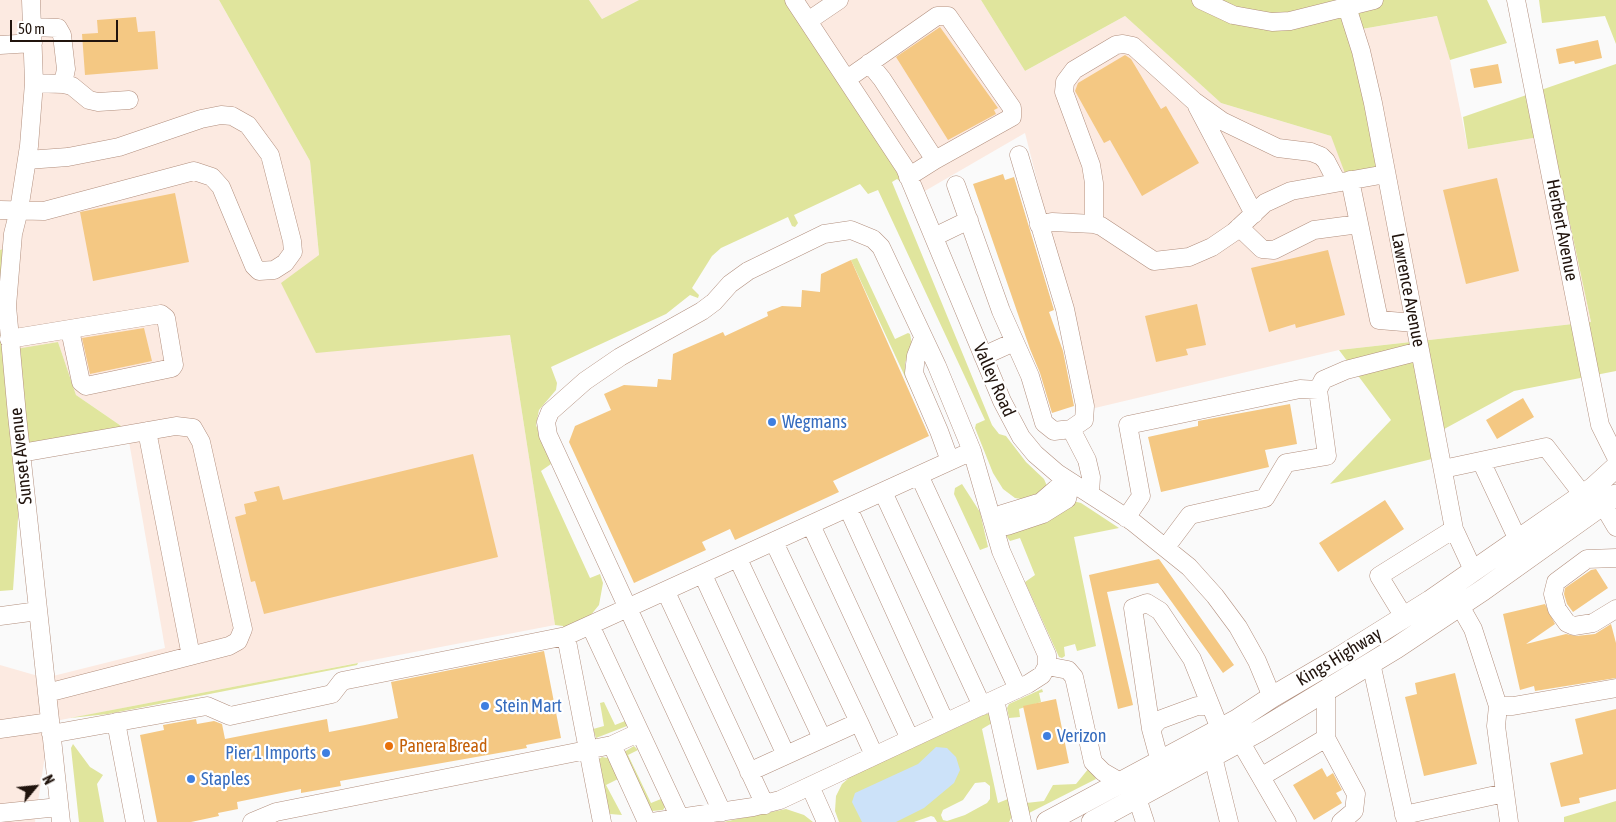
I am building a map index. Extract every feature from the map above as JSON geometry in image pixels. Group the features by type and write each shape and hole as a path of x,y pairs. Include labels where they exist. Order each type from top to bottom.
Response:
{"main road":[{"name":"Kings Highway","path":"1047,822 1220,729 1272,696 1337,660 1584,495 1616,467"},
{"name":"Kings Highway","path":"1100,820 1213,757 1371,663 1460,606 1610,500"}],"street":[{"name":"Sunset Avenue","path":"32,0 34,84 27,160 13,234 8,284 9,338 60,815"},
{"name":"Valley Road","path":"794,0 885,136 908,177 1002,401 1021,437 1035,454 1071,482 1166,547 1202,581 1227,611 1257,661 1272,696"},
{"path":"808,21 839,0"},
{"path":"1202,0 1233,15 1272,22 1290,21 1374,0"},
{"name":"Herbert Avenue","path":"1516,0 1600,425 1616,457"},
{"name":"Lawrence Avenue","path":"1347,7 1361,51 1454,529 1473,570"},
{"path":"847,79 937,16 948,16 1012,108 1012,117 908,177"},
{"path":"0,45 58,28 62,35 65,49 66,70 63,84"},
{"path":"1094,224 1094,183 1091,165 1064,92 1065,82 1069,75 1108,50 1124,44 1133,46 1194,101 1241,132 1278,148 1312,152 1321,156 1344,181 1359,224 1379,320 1415,323"},
{"path":"869,63 882,79 935,160"},
{"path":"34,84 63,84 72,86 89,100 102,103 129,100"},
{"path":"1194,101 1254,214"},
{"path":"0,210 44,211 194,171 212,177 221,188 254,266 260,271 274,270 285,263 293,252 292,241 270,155 248,126 232,116 221,115 201,119 120,148 68,157 27,160"},
{"path":"956,185 1014,342 1030,376 1044,423 1054,431 1071,429 1084,420 1085,406 1065,309 1019,155"},
{"path":"1039,225 1052,222 1094,224 1102,226 1154,261 1190,257 1212,248 1239,228 1266,203 1291,191 1386,174"},
{"path":"934,237 969,220"},
{"path":"1239,228 1262,249 1274,250 1314,230 1359,224"},
{"path":"652,822 680,818 702,818 722,812 765,805 810,786 1037,680 1047,666 1045,649 1001,551 972,451 923,338 881,247 866,235 851,230 837,230 824,234 748,271 730,284 714,302 702,311 620,357 585,381 560,402 547,417 548,435 722,812"},
{"path":"9,338 70,330 161,314 166,318 174,365 172,368 86,386 81,382 70,330"},
{"path":"923,338 916,356 914,373 950,461"},
{"path":"983,356 1014,342"},
{"path":"1166,547 1190,516 1265,498 1286,463 1327,456 1318,390 1323,380 1346,370 1420,351"},
{"path":"1126,518 1141,496 1128,425 1300,389 1318,390"},
{"path":"21,453 176,426 193,428 201,442 243,629 238,640 230,646 47,694"},
{"path":"1071,429 1087,460 1091,477 1090,494"},
{"path":"147,431 191,656"},
{"path":"1443,469 1546,447 1584,495"},
{"path":"0,729 51,728 116,722 207,706 230,716 332,694 342,680 566,636 591,627 972,451"},
{"path":"1482,461 1518,540"},
{"path":"919,475 1018,689"},
{"path":"993,523 1007,526 1043,514 1067,499 1071,482"},
{"path":"883,492 989,703 1022,822"},
{"path":"1610,500 1616,527"},
{"path":"848,508 945,722"},
{"path":"811,525 910,739"},
{"path":"1404,617 1378,576 1454,529"},
{"path":"774,542 874,755"},
{"path":"1616,558 1587,559 1556,582 1553,594 1557,609 1567,623 1574,626 1593,623 1616,609"},
{"path":"738,559 822,738"},
{"path":"703,575 786,755"},
{"path":"666,592 765,805"},
{"path":"1160,762 1151,729 1133,608 1147,603 1160,611 1192,659 1209,706 1220,729"},
{"path":"1460,606 1473,629 1498,706 1496,726 1509,822"},
{"path":"0,616 38,611"},
{"path":"591,627 680,818"},
{"path":"566,636 602,822"},
{"path":"1371,663 1405,818 1505,793"},
{"path":"1047,666 1068,670 1074,677 1082,718 1096,768 1122,783"},
{"path":"1498,706 1513,706 1616,688"},
{"path":"1326,690 1324,732 1356,794 1354,811 1341,822"},
{"path":"1151,729 1158,720 1197,706 1209,706"},
{"path":"116,722 135,822"},
{"path":"749,772 859,722"},
{"path":"252,822 276,812 612,745 640,732"},
{"path":"1261,777 1326,738"},
{"path":"1240,741 1287,822"},
{"path":"612,745 647,822"},
{"path":"1213,757 1229,822"},
{"path":"810,786 826,822"},
{"path":"1137,798 1145,822"},
{"path":"0,813 60,815"}],"shaded area":[{"path":"0,0 219,0 310,161 319,255 316,352 510,335 555,625 50,722 35,822 0,822 0,665 45,678 165,648 127,430 76,395 58,342 10,351 12,245 0,250"},
{"path":"589,0 639,0 602,19"},
{"path":"796,0 981,0 1025,71 1125,16 1221,103 1331,136 1356,30 1438,16 1450,60 1468,149 1551,135 1591,322 1339,350 1095,408 1025,133 918,195"}],"green space":[{"path":"219,0 589,0 602,19 639,0 796,0 918,195 897,179 892,182 992,425 999,434 1006,436 1026,462 1044,479 1047,486 1043,493 1021,499 1015,498 1003,489 993,473 975,428 976,424 985,420 878,190 868,194 860,184 794,215 798,223 795,227 792,226 788,217 721,248 712,256 692,288 699,295 698,298 690,295 666,314 551,367 557,383 556,390 539,410 536,425 551,464 541,471 590,578 600,574 603,583 599,605 590,616 564,629 563,626 555,625 510,335 316,353 281,283 319,255 310,161"},
{"path":"981,0 1487,0 1507,43 1450,60 1437,16 1356,30 1387,176 1346,176 1331,136 1221,103 1125,16 1025,71"},
{"path":"1539,0 1616,0 1616,44 1605,16 1542,23"},
{"path":"1616,64 1616,371 1514,391 1435,434 1440,457 1330,484 1391,420 1339,350 1591,322 1551,135 1468,149 1463,117"},
{"path":"12,245 10,350 58,342 76,395 127,430 23,447 13,590 0,591 0,250"},
{"path":"857,258 895,339 908,333 910,334 912,344 905,363 905,374 932,435 851,260"},
{"path":"962,484 980,512 988,547 980,550 954,494 955,488"},
{"path":"1073,501 1081,503 1119,528 1074,537 1096,646 1077,651 1075,644 1064,647 1065,656 1062,658 1059,657 1025,582 1035,575 1020,538 1010,541 1007,534"},
{"path":"358,663 357,665 108,714 70,718"},
{"path":"1042,689 1043,692 1039,693 1041,702 1019,709 1020,717 1009,718 1007,708 1009,704"},
{"path":"604,702 615,725 625,721 627,726 596,738 593,729 604,726 600,703"},
{"path":"986,714 990,714 992,723 982,729 998,803 1008,799 1013,814 1009,822 937,822 931,816 914,822 839,822 835,811 836,796 842,784 850,777","holes":["985,782 990,786 990,799 987,803 965,815 947,821 943,820 941,815 943,810 963,800 975,783"]},
{"path":"73,744 90,767 103,775 97,784 104,822 79,822 71,748"},
{"path":"634,746 638,750 628,755 651,803 661,799 665,807 663,810 652,811 624,752"},
{"path":"602,757 608,758 618,779 606,785 622,815 610,814 608,811 599,759"},
{"path":"1089,768 1096,779 1029,813 1026,803 1044,801 1053,785 1076,784"},
{"path":"1616,801 1616,822 1564,822 1564,817"},
{"path":"786,809 804,815 813,822 723,822"}],"water":[{"path":"936,747 947,748 956,757 960,770 954,783 924,808 896,822 862,822 852,802 855,793 918,764"}],"building":[{"path":"136,17 138,32 155,31 158,69 85,75 82,34 98,33 97,20"},
{"path":"940,27 998,108 994,110 996,114 948,140 896,57"},
{"path":"1598,40 1602,58 1575,64 1574,61 1559,64 1556,49"},
{"path":"1125,55 1131,59 1161,109 1166,106 1199,163 1142,196 1110,140 1104,143 1075,91 1078,83"},
{"path":"1498,64 1502,83 1474,88 1470,69"},
{"path":"1003,174 1005,180 1014,177 1054,310 1049,312 1063,351 1074,406 1052,413 1040,373 973,184"},
{"path":"1497,178 1519,271 1466,284 1443,190"},
{"path":"175,193 189,262 93,281 80,212"},
{"path":"1328,250 1345,315 1296,328 1295,324 1269,332 1251,268"},
{"name":"Wegmans","path":"851,260 929,436 833,481 839,492 735,540 730,529 702,542 706,550 634,583 569,442 575,426 611,410 604,394 624,385 657,387 658,379 671,380 673,354 723,332 725,336 768,316 767,312 782,306 801,307 802,290 820,292 821,274"},
{"path":"1197,304 1206,345 1186,349 1188,355 1156,362 1145,316"},
{"path":"144,328 152,361 90,374 82,338"},
{"path":"1523,398 1534,417 1497,439 1486,420"},
{"path":"1290,404 1297,444 1265,450 1269,467 1161,492 1148,437 1198,426 1198,421"},
{"path":"473,454 498,557 264,614 255,581 251,582 235,517 246,514 244,504 257,501 254,492 279,486 283,500"},
{"path":"1385,500 1404,529 1338,572 1319,543"},
{"path":"1159,559 1234,665 1223,673 1158,583 1107,592 1133,705 1118,709 1089,575"},
{"path":"1596,569 1608,588 1573,612 1567,604 1564,594 1565,588 1591,570"},
{"path":"1545,604 1555,624 1526,644 1566,634 1576,636 1595,634 1611,624 1616,643 1616,678 1535,691 1534,686 1520,690 1503,614"},
{"path":"544,651 561,738 526,745 527,748 340,781 341,786 301,793 301,789 237,802 238,809 218,813 219,816 191,822 157,822 140,735 164,730 163,725 196,719 197,724 214,721 222,724 225,739 327,719 329,732 365,725 398,718 391,682"},
{"path":"1455,673 1477,764 1424,776 1405,697 1417,694 1415,683"},
{"name":"Verizon","path":"1056,699 1069,763 1037,770 1023,706"},
{"path":"1616,709 1616,789 1579,798 1580,803 1561,807 1550,763 1583,754 1575,719"},
{"path":"1322,768 1327,777 1333,773 1342,790 1336,793 1342,803 1314,820 1293,785"}],"place":[{"name":"Wegmans","path":"772,422"},
{"name":"Stein Mart","path":"485,706"},
{"name":"Verizon","path":"1047,736"},
{"name":"Panera Bread","path":"389,746"},
{"name":"Pier 1 Imports","path":"326,753"},
{"name":"Staples","path":"191,779"}]}
